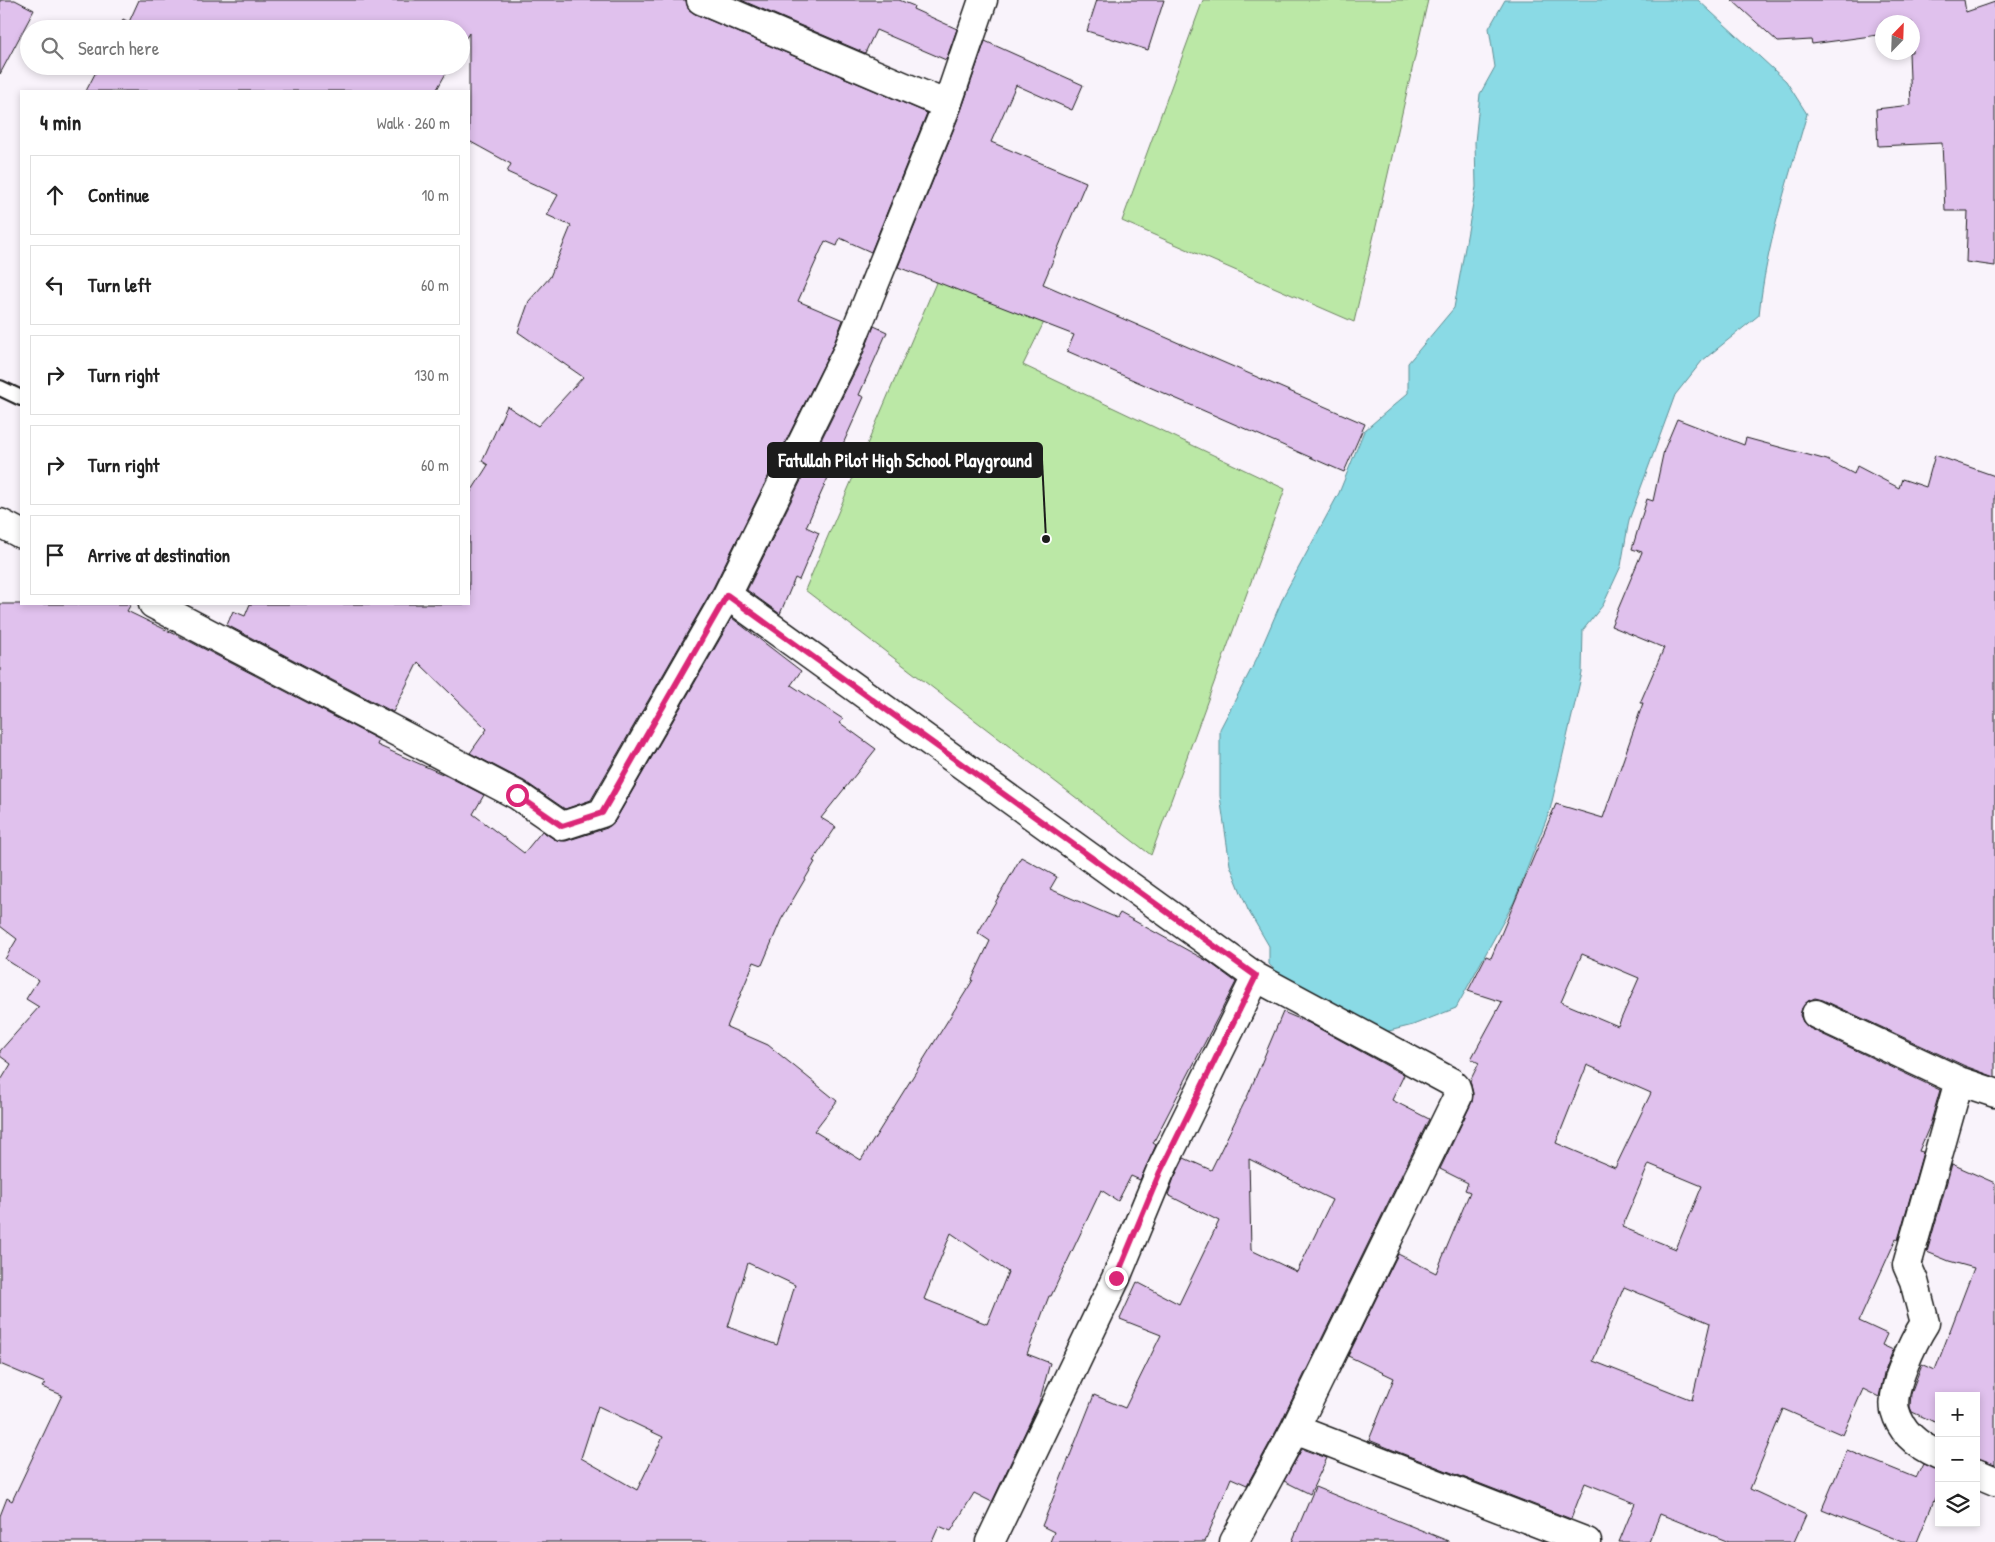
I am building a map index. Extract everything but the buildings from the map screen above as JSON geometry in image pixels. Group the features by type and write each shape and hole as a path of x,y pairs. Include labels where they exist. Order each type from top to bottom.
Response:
{"street":[{"path":"701,0 947,105"},
{"path":"155,605 517,795 562,826 602,813 727,595 847,352 947,105 983,0"},
{"path":"0,523 20,533"},
{"path":"727,595 1256,976 1451,1082 1456,1087 1458,1096 1295,1430 1234,1542"},
{"path":"990,1542 1116,1278 1160,1172 1256,976"},
{"path":"1816,1014 1959,1081 1995,1093"},
{"path":"1935,1453 1923,1448 1905,1432 1895,1408 1899,1378 1912,1344 1925,1323 1914,1281 1907,1265 1959,1081"},
{"path":"1295,1430 1587,1542"},
{"path":"1980,1475 1995,1481"}],"lane":[{"path":"0,388 20,398"}],"green space":[{"path":"1203,0 1428,0 1354,322 1122,221"},
{"path":"941,271 1045,320 1023,365 1285,489 1151,855 805,590"}],"water":[{"path":"1505,0 1698,0 1786,81 1807,114 1772,238 1759,315 1702,361 1675,395 1629,520 1621,566 1603,605 1583,630 1582,673 1550,810 1514,902 1456,1008 1413,1025 1385,1032 1296,994 1269,964 1269,946 1248,910 1230,865 1220,796 1220,729 1257,658 1285,593 1339,493 1364,431 1408,393 1408,363 1454,308 1476,187 1475,142 1480,94 1495,67 1489,28"}],"place":[{"name":"Fatullah Pilot High School Playground","path":"1046,539"}],"route":[{"path":"517,795 562,826 602,813 727,595 1256,976 1160,1172 1116,1278"}]}
